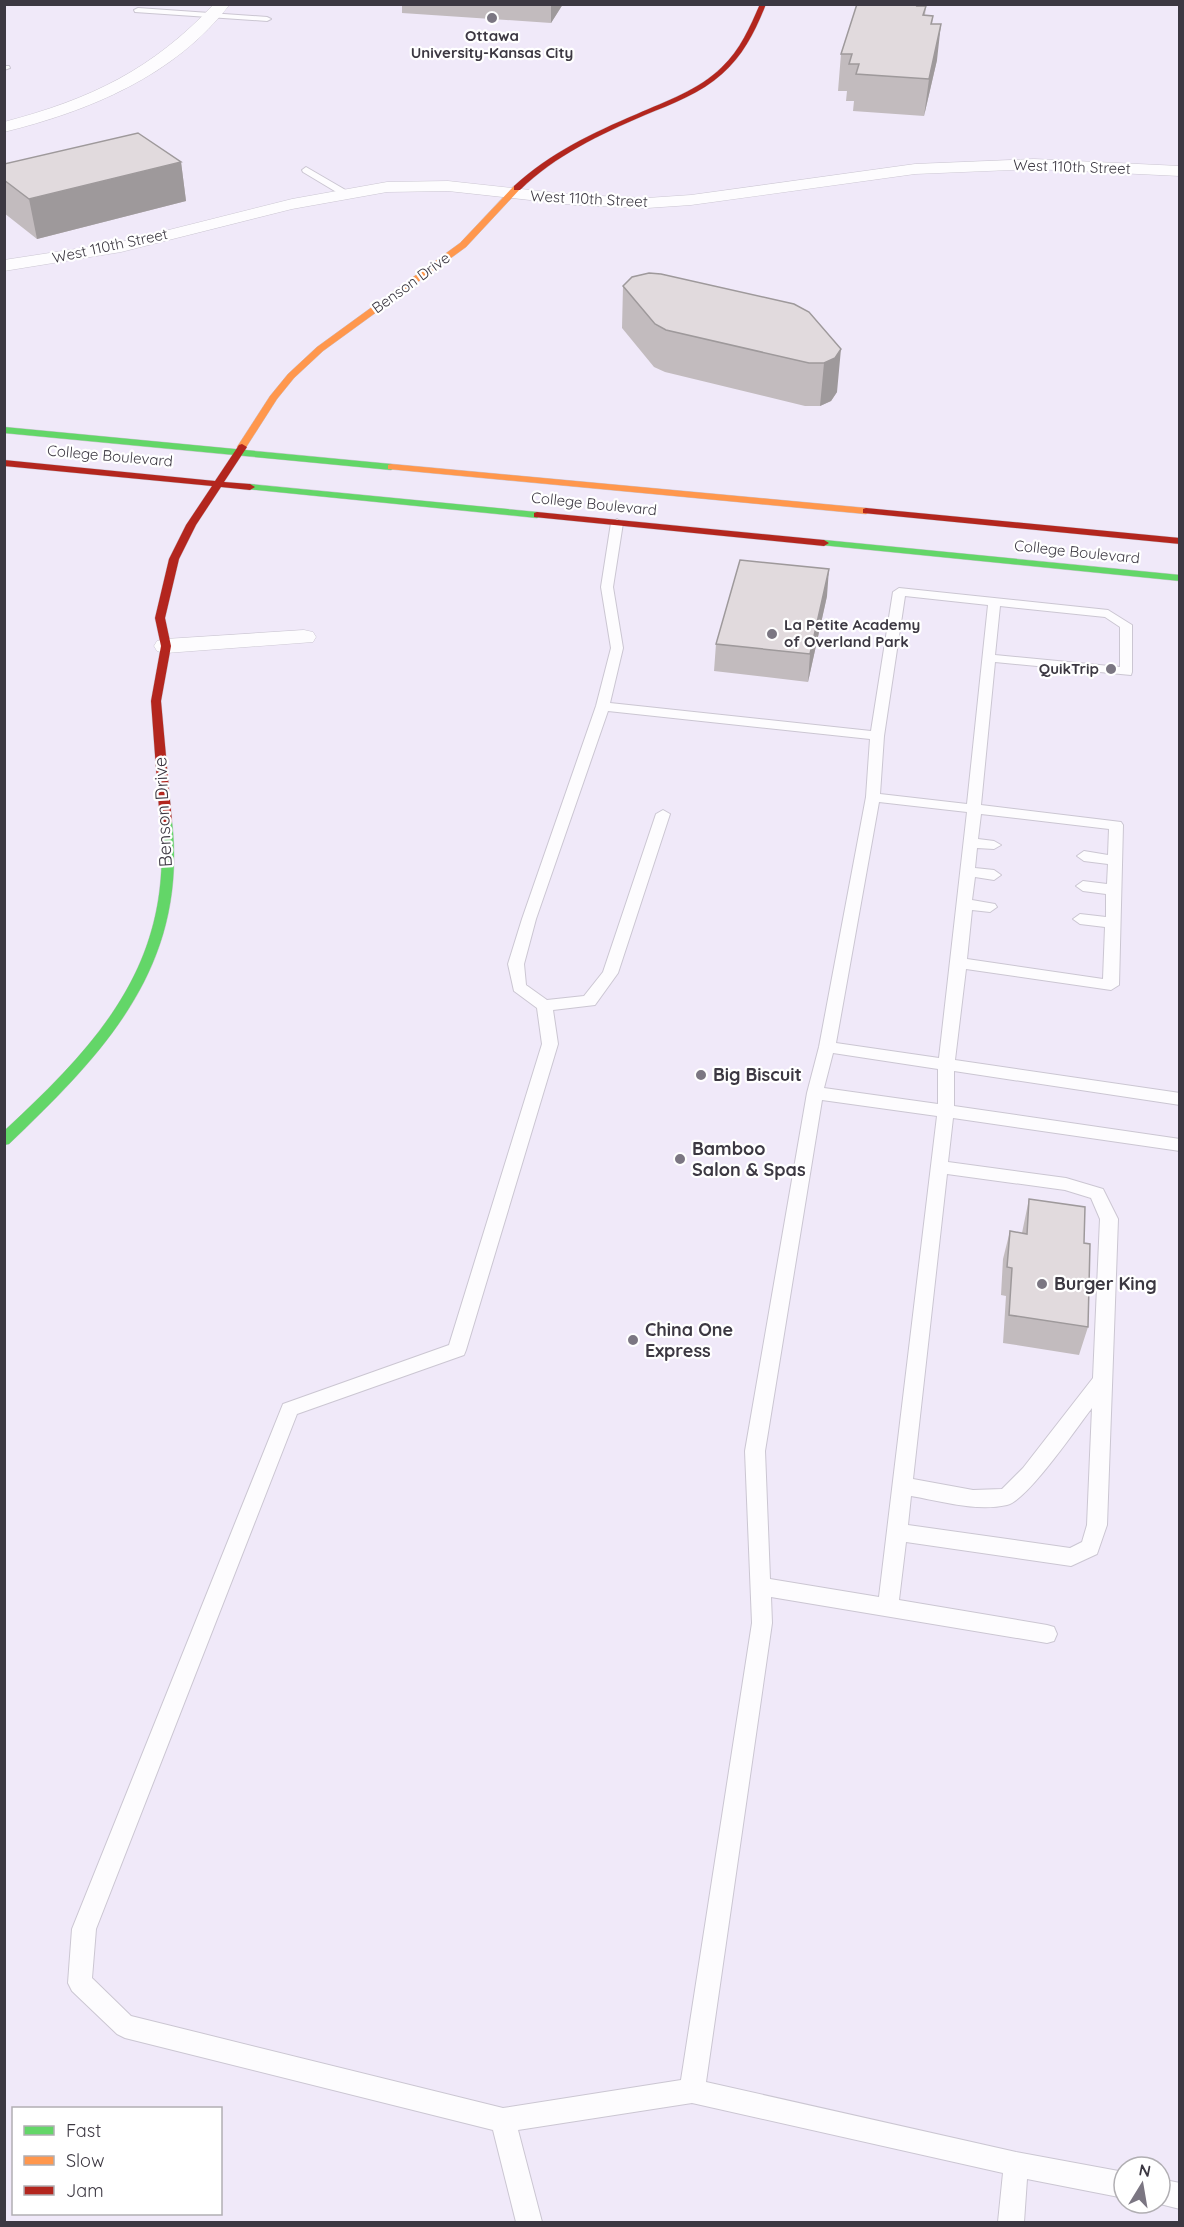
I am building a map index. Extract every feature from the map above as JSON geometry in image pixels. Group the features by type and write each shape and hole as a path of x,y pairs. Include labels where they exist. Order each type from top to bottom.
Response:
{"street":[{"name":"Benson Drive","path":"4,1140 70,1077 111,1026 149,959 165,905 169,854 156,701 166,646 160,618 174,559 190,525 273,398 291,376 320,349 463,245 534,170 582,140 668,104 708,82 741,50 750,36 763,4"},
{"path":"4,127 62,109 127,82 182,46 218,10"},
{"name":"West 110th Street","path":"4,266 121,247 292,204 387,187 448,186 586,201 647,203 691,200 915,169 1034,164 1179,171"},
{"name":"College Boulevard","path":"4,429 1179,541"},
{"name":"College Boulevard","path":"4,463 1179,578"},
{"path":"166,646 304,637"}],"lane":[{"path":"138,10 218,10 267,20"},
{"path":"306,170 346,194"},
{"path":"617,523 607,587 617,648 603,706 529,919 516,964 519,987 544,1006 589,1001 610,973 663,813"},
{"path":"692,2091 762,1623 755,1451 815,1093 827,1047 873,797 877,736 899,592 1108,614 1126,625 1126,672 989,658"},
{"path":"888,1607 946,1111 946,1066 972,843 994,602"},
{"path":"603,706 877,736"},
{"path":"873,797 1116,825 1111,985 959,963"},
{"path":"972,843 994,845"},
{"path":"1084,856 1115,860"},
{"path":"968,872 994,875"},
{"path":"1083,886 1114,890"},
{"path":"965,904 990,907"},
{"path":"1080,919 1113,923"},
{"path":"544,1006 550,1044 457,1350 290,1409 84,1929 80,1983 125,2026 503,2120 692,2091 1016,2164 1112,2183"},
{"path":"827,1047 1179,1099"},
{"path":"815,1093 1143,1138 1179,1145"},
{"path":"897,1532 1071,1557 1090,1548 1097,1525 1109,1219 1096,1194 1066,1184 939,1167"},
{"path":"902,1486 973,1498 1007,1497 1030,1474 1102,1380"},
{"path":"760,1586 1047,1634"},
{"path":"503,2120 529,2223"},
{"path":"1011,2223 1016,2164"}],"building":[{"path":"857,4 926,6 923,15 933,16 931,24 941,24 929,79 856,74 859,64 849,64 852,54 841,54"},
{"path":"138,133 181,162 29,199 4,180 4,164"},
{"path":"649,273 794,304 809,312 841,349 835,358 824,363 809,363 666,330 655,324 623,286 632,277"},
{"name":"La Petite Academy of Overland Park","path":"740,560 829,569 810,654 716,644"},
{"name":"Burger King","path":"1029,1199 1085,1207 1084,1243 1090,1244 1088,1327 1009,1315 1012,1268 1007,1267 1010,1231 1027,1234"}],"traffic: fast":[{"path":"4,430 391,467"},
{"path":"250,487 537,515"},
{"path":"824,543 1180,578"},
{"path":"4,1140 55,1093 87,1058 116,1018 141,975 159,929 165,905 168,884 166,822"}],"traffic: slow":[{"path":"242,447 273,398 291,376 320,349 463,245 517,188"},
{"path":"391,467 866,511"}],"traffic: jam":[{"path":"517,188 547,162 580,142 681,97 710,81 726,67 743,45 763,4"},
{"path":"166,822 156,701 166,646 160,618 174,559 191,525 242,447"},
{"path":"4,463 250,487"},
{"path":"866,511 1180,541"},
{"path":"537,515 824,543"}],"place":[{"name":"Ottawa University-Kansas City","path":"492,18"},
{"name":"La Petite Academy of Overland Park","path":"772,634"},
{"name":"QuikTrip","path":"1111,669"},
{"name":"Big Biscuit","path":"701,1075"},
{"name":"Bamboo Salon & Spas","path":"680,1159"},
{"name":"Burger King","path":"1042,1284"},
{"name":"China One Express","path":"633,1340"}]}
